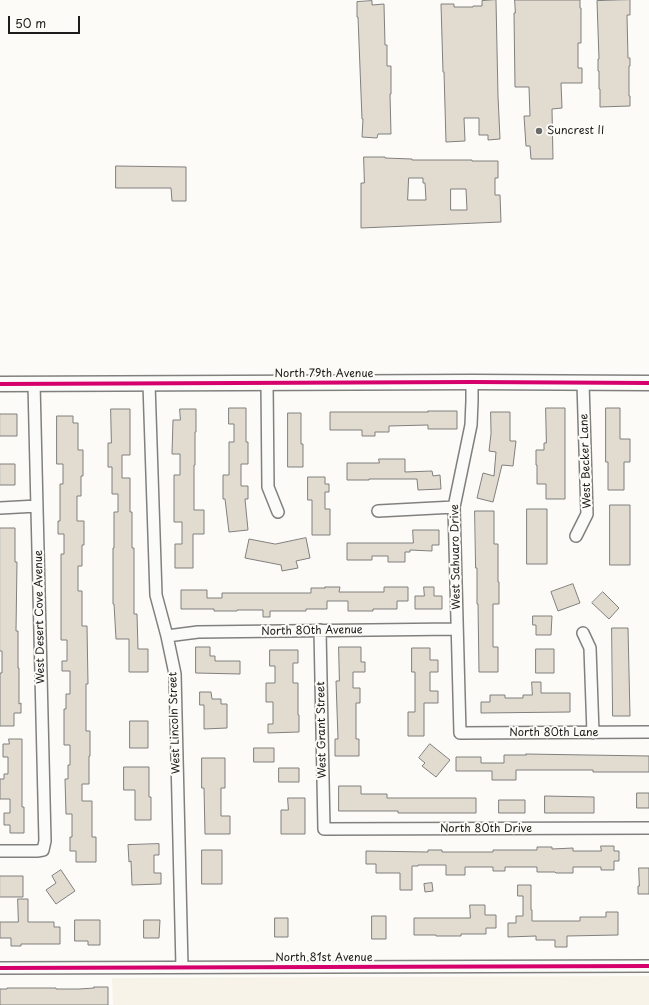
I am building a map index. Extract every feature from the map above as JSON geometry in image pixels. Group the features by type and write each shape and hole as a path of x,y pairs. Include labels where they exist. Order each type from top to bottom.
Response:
{"street":[{"name":"North 79th Avenue","path":"0,384 472,382 649,383"},
{"name":"West Sahuaro Drive","path":"460,733 454,507 471,425 472,382"},
{"path":"267,383 268,487 278,512"},
{"name":"West Becker Lane","path":"576,536 587,514 583,383"},
{"name":"West Desert Cove Avenue","path":"0,852 44,850 45,841 34,384"},
{"name":"West Lincoln Street","path":"149,384 156,595 175,674 182,968"},
{"path":"0,508 37,506"},
{"path":"378,511 454,507"},
{"name":"North 80th Avenue","path":"167,636 198,632 457,629"},
{"name":"West Grant Street","path":"320,630 324,829"},
{"path":"583,633 590,648 593,733"},
{"name":"North 80th Lane","path":"460,733 649,732"},
{"name":"North 80th Drive","path":"324,829 649,828"},
{"name":"North 81st Avenue","path":"0,968 649,966"}],"shaded area":[{"path":"649,976 649,1005 113,1005 112,978"}],"building":[{"path":"496,0 500,139 488,140 488,135 479,135 479,118 464,118 465,141 446,142 441,4 454,4 454,7 473,7 482,6 482,1"},
{"path":"515,0 580,0 581,43 578,43 578,68 582,68 582,83 561,83 562,108 552,109 553,159 531,159 530,146 526,146 524,116 530,116 529,87 515,87"},
{"path":"630,0 630,15 627,15 628,58 630,58 630,106 600,107 597,1"},
{"path":"372,1 372,5 384,4 387,66 391,66 391,134 378,134 377,138 362,137 363,119 357,17 357,2"},
{"path":"364,157 385,157 412,160 498,161 498,178 495,178 495,195 500,195 501,222 361,228 361,183 364,183","holes":["409,178 423,178 423,183 425,183 426,200 408,200","451,189 466,189 467,210 451,210"]},
{"path":"116,166 186,167 186,201 172,201 171,188 116,188"},
{"path":"229,408 246,408 246,442 248,442 248,464 241,464 241,486 248,486 248,499 245,499 248,530 229,532 225,499 223,499 223,475 229,475 229,442 234,442 234,424 229,424"},
{"path":"546,408 565,408 565,499 546,499 546,484 537,484 536,450 544,450 544,443 546,443"},
{"path":"606,408 620,408 620,439 630,439 630,462 624,462 624,490 608,490 608,462 606,462"},
{"path":"111,409 130,409 130,455 122,455 122,478 130,478 132,548 134,548 134,614 137,614 138,649 148,649 148,672 129,672 129,639 116,639 113,604 113,548 114,512 118,512 118,494 112,494 112,467 108,467 108,443 111,443"},
{"path":"180,409 196,409 194,510 204,510 204,534 193,534 193,568 175,568 175,544 182,544 182,522 174,522 174,475 180,475 180,454 172,454 173,420 180,420"},
{"path":"457,411 457,429 428,429 428,425 389,426 389,432 375,432 375,436 362,436 362,430 330,430 330,412"},
{"path":"491,412 510,412 510,441 516,441 513,466 502,465 493,502 477,498 483,473 494,476 496,452 489,451"},
{"path":"288,413 301,413 303,467 288,467"},
{"path":"0,414 17,414 17,436 0,436"},
{"path":"57,416 73,416 73,423 78,423 78,450 83,450 83,476 81,476 81,496 77,496 77,521 84,521 84,545 82,545 82,566 78,566 78,591 82,591 82,626 87,626 88,684 86,684 86,731 90,731 90,756 89,784 82,784 82,801 92,801 92,837 96,837 96,862 76,862 76,851 70,851 70,837 72,837 72,814 66,814 65,779 68,779 70,745 64,745 64,709 66,709 66,694 70,694 70,671 62,671 62,661 67,661 67,640 61,640 61,554 64,554 64,534 58,534 58,521 60,521 60,484 63,484 63,464 57,464"},
{"path":"379,459 405,459 405,472 432,471 433,476 440,475 441,489 418,490 417,479 347,480 347,463 379,463"},
{"path":"0,464 15,464 15,485 0,485"},
{"path":"308,477 325,477 325,484 329,484 329,492 325,492 325,509 330,509 330,535 312,535 312,500 308,500"},
{"path":"610,505 630,505 630,565 610,565"},
{"path":"527,509 547,509 547,564 527,564"},
{"path":"475,511 494,511 494,544 498,544 499,604 493,604 493,647 498,647 498,672 479,672"},
{"path":"0,528 15,528 15,562 17,562 16,631 18,631 19,704 21,703 21,713 14,713 14,726 0,726 0,673 2,673 2,651 0,651"},
{"path":"413,530 439,530 439,545 432,545 432,551 410,550 410,552 405,552 405,562 388,562 388,556 372,556 372,560 347,560 347,543 413,543"},
{"path":"306,538 310,558 296,561 298,568 282,571 281,565 245,558 249,539 275,544"},
{"path":"573,584 580,603 558,611 551,592"},
{"path":"340,587 339,592 384,592 384,587 408,587 408,601 397,601 397,609 348,611 348,601 327,601 327,609 306,609 306,611 270,611 270,617 263,617 263,610 214,611 214,609 181,609 181,590 207,590 207,598 222,598 222,593 311,593 311,588"},
{"path":"424,587 434,587 434,596 442,596 442,609 415,609 415,596 424,596"},
{"path":"603,592 619,608 609,619 592,603"},
{"path":"533,616 552,616 551,635 536,635 536,625 533,625"},
{"path":"612,628 628,628 630,716 613,716"},
{"path":"196,647 210,647 210,656 215,656 215,661 240,661 240,674 196,673"},
{"path":"339,647 361,647 361,662 365,662 365,672 353,672 353,688 360,688 360,703 356,703 356,739 359,739 359,756 335,756 335,739 338,739 336,681 339,681"},
{"path":"412,648 430,648 430,660 438,660 438,672 430,672 430,691 438,691 438,703 424,703 424,736 408,736 408,712 415,712 415,672 412,672"},
{"path":"536,649 554,649 554,673 536,673"},
{"path":"270,650 298,650 298,663 293,663 293,683 298,683 299,732 268,733 268,724 273,724 273,702 266,702 266,683 275,683 275,666 270,666"},
{"path":"532,682 541,682 541,693 570,693 570,712 481,713 481,702 490,702 490,695 505,695 505,698 523,698 523,695 532,695"},
{"path":"200,692 211,692 212,699 221,699 221,704 227,704 227,728 204,729 204,705 200,705"},
{"path":"130,721 148,721 148,748 130,748"},
{"path":"9,739 22,739 22,807 24,807 24,833 10,833 10,825 4,825 4,813 10,813 10,799 0,799 0,779 4,779 4,774 8,774 8,757 3,757 3,744 9,744"},
{"path":"430,744 450,760 436,777 422,766 425,763 419,758"},
{"path":"254,748 274,748 274,762 254,762"},
{"path":"504,755 649,756 649,772 516,770 516,780 492,780 492,771 456,771 456,757 481,757 481,763 504,763"},
{"path":"202,758 225,758 225,788 221,788 221,816 230,816 230,834 205,834"},
{"path":"124,767 149,767 151,820 135,820 135,790 124,790"},
{"path":"279,768 299,768 299,782 279,782"},
{"path":"339,786 361,786 361,794 387,794 387,798 476,798 476,813 339,811"},
{"path":"637,793 649,793 649,808 637,808"},
{"path":"545,796 594,797 594,813 545,813"},
{"path":"288,798 305,798 305,834 281,834 281,810 288,810"},
{"path":"499,800 525,800 525,813 499,813"},
{"path":"159,844 159,855 154,855 154,873 161,873 161,884 132,885 131,861 129,862 128,845"},
{"path":"601,846 614,846 614,851 619,851 619,861 614,861 614,870 601,870 601,867 573,867 573,873 556,873 537,872 537,867 505,867 505,871 493,871 493,867 465,867 465,875 446,875 446,865 418,865 412,866 412,890 400,890 400,873 376,873 376,864 366,864 366,851 428,852 428,850 442,850 442,852 493,852 493,850 537,850 537,847 552,847 552,849 573,848 573,851 601,851"},
{"path":"202,850 222,850 222,884 202,884"},
{"path":"639,868 649,868 649,894 638,894"},
{"path":"61,870 75,891 56,904 46,890 56,883 52,876"},
{"path":"0,876 23,876 23,897 0,897"},
{"path":"432,883 433,891 425,892 424,884"},
{"path":"518,885 531,885 532,921 580,921 580,917 606,917 606,912 618,912 618,935 567,936 567,947 555,947 555,940 536,940 536,936 508,937 508,923 516,923 516,916 523,916 523,896 518,896"},
{"path":"18,899 28,899 28,922 54,922 54,927 60,927 60,944 21,944 21,946 11,946 11,938 0,938 0,922 18,922"},
{"path":"470,905 485,905 485,915 496,915 496,928 486,928 486,934 461,934 461,936 414,935 414,918 470,918"},
{"path":"372,916 386,916 386,939 372,939"},
{"path":"275,918 288,918 288,937 275,937"},
{"path":"75,920 100,920 100,945 88,945 88,941 75,941"},
{"path":"144,920 160,920 159,938 144,938"},
{"path":"108,987 108,1005 0,1005 0,989 79,989"}],"cycle path":[{"path":"0,384 472,382 649,383"},
{"path":"0,968 649,966"}],"place":[{"name":"Suncrest II","path":"539,131"}]}
